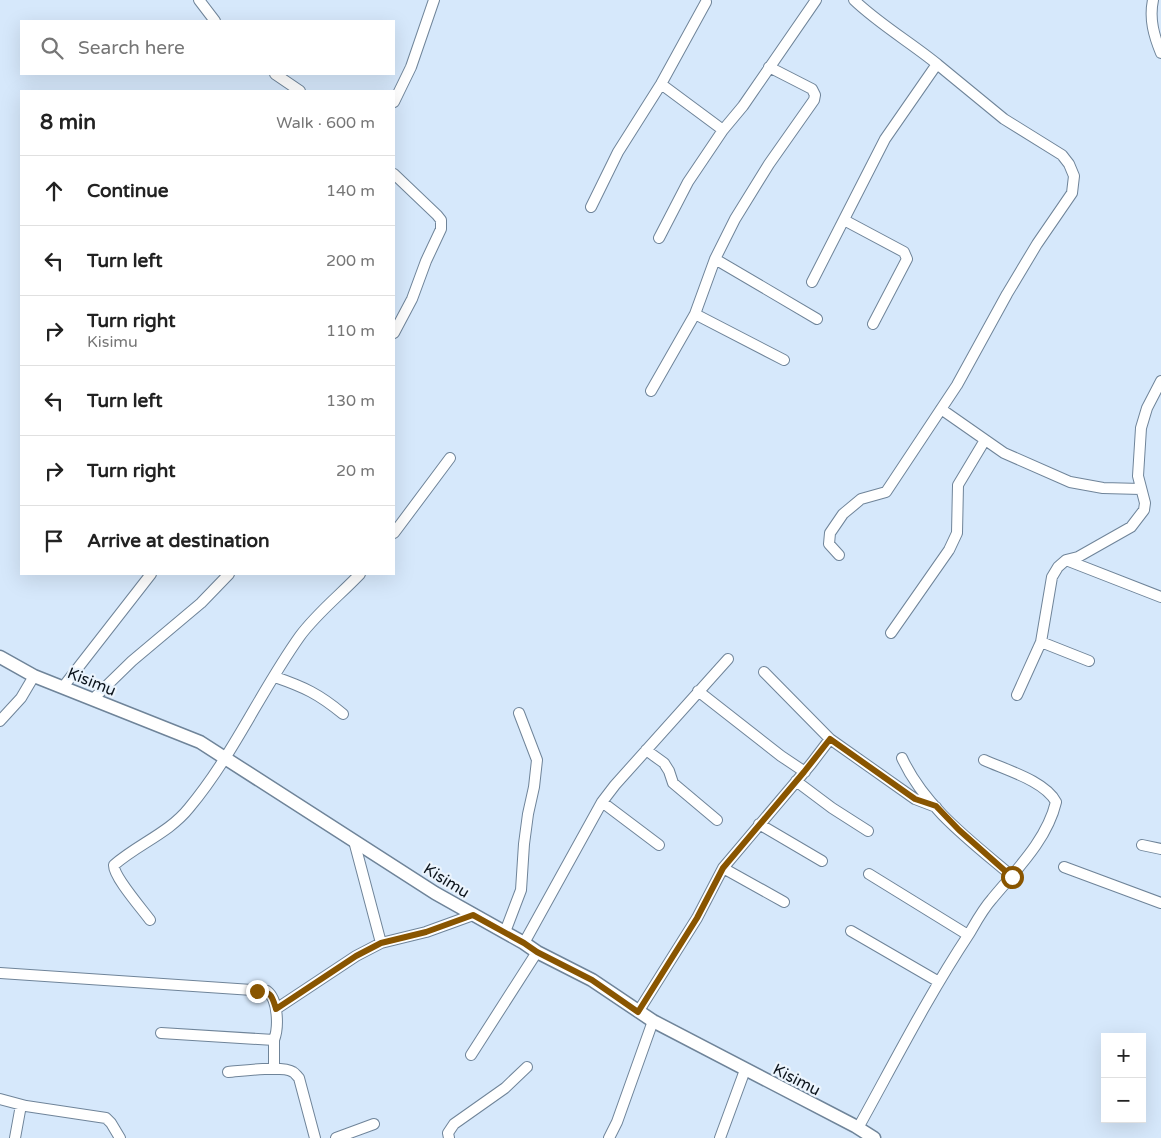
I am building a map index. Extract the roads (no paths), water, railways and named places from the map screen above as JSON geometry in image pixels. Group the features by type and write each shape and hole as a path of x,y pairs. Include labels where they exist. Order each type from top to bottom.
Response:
{"street":[{"path":"199,0 214,20"},
{"path":"395,100 411,67 434,0"},
{"path":"659,238 688,182 816,0"},
{"path":"839,555 829,544 830,533 843,514 861,499 886,492 957,385 1006,294 1072,193 1074,176 1069,164 1062,155 1004,119 938,64 872,16 854,0"},
{"path":"1152,0 1154,34 1161,53"},
{"path":"591,207 618,152 661,84 706,2"},
{"path":"812,282 885,139 938,64"},
{"path":"651,391 696,314 715,259 735,219 768,164 814,100 815,95 812,89 769,67"},
{"path":"276,75 299,90"},
{"path":"661,84 723,130"},
{"path":"395,175 437,215 441,220 441,229 426,261 412,299 395,331"},
{"path":"844,220 904,252 907,256 873,324"},
{"path":"715,259 817,319"},
{"path":"696,314 784,360"},
{"path":"1017,695 1040,642 1052,577 1058,567 1066,560 1108,541 1135,523 1144,510 1145,503 1138,471 1141,428 1147,408 1161,381"},
{"path":"941,409 1004,453 1070,482 1103,488 1141,489"},
{"path":"890,633 949,550 957,533 958,485 985,440"},
{"path":"395,532 450,458"},
{"path":"1066,560 1161,597"},
{"path":"63,687 150,575"},
{"path":"94,699 132,661 201,603 228,575"},
{"path":"150,920 113,867 177,822 190,808 226,758 286,657 311,622 359,575"},
{"path":"1040,642 1089,661"},
{"name":"Kisimu","path":"0,657 34,676 200,742 473,915 537,952 592,980 653,1021 874,1138"},
{"path":"524,943 602,802 614,785 728,658"},
{"path":"764,672 830,739 915,799 936,806"},
{"path":"0,721 21,698 34,676"},
{"path":"275,677 326,699 343,714"},
{"path":"698,691 804,772"},
{"path":"505,932 521,890 524,844 537,760 519,713"},
{"path":"638,1012 697,918 723,868 830,739"},
{"path":"646,750 664,763 673,783 717,820"},
{"path":"902,758 917,786 959,830 1012,877"},
{"path":"858,1128 939,982 968,935 991,900 1012,877 1035,845 1054,813 1056,802 1052,793 1025,778 984,760"},
{"path":"796,781 832,808 868,831"},
{"path":"602,802 659,845"},
{"path":"759,824 822,861"},
{"path":"354,840 381,943"},
{"path":"1142,845 1161,849"},
{"path":"1064,867 1161,903"},
{"path":"723,868 784,902"},
{"path":"869,874 968,935"},
{"path":"276,1009 356,956 381,943 426,932 473,915"},
{"path":"851,931 939,982"},
{"path":"471,1055 537,952"},
{"path":"0,973 266,991 270,994 276,1009 274,1069"},
{"path":"609,1138 617,1122 653,1021"},
{"path":"162,1033 274,1040"},
{"path":"449,1138 448,1133 454,1124 505,1088 527,1067"},
{"path":"228,1072 274,1069 287,1069 294,1072 299,1078 315,1138"},
{"path":"720,1138 745,1070"},
{"path":"0,1099 21,1105 106,1118 120,1138"},
{"path":"14,1138 21,1105"},
{"path":"336,1138 374,1124"}]}
